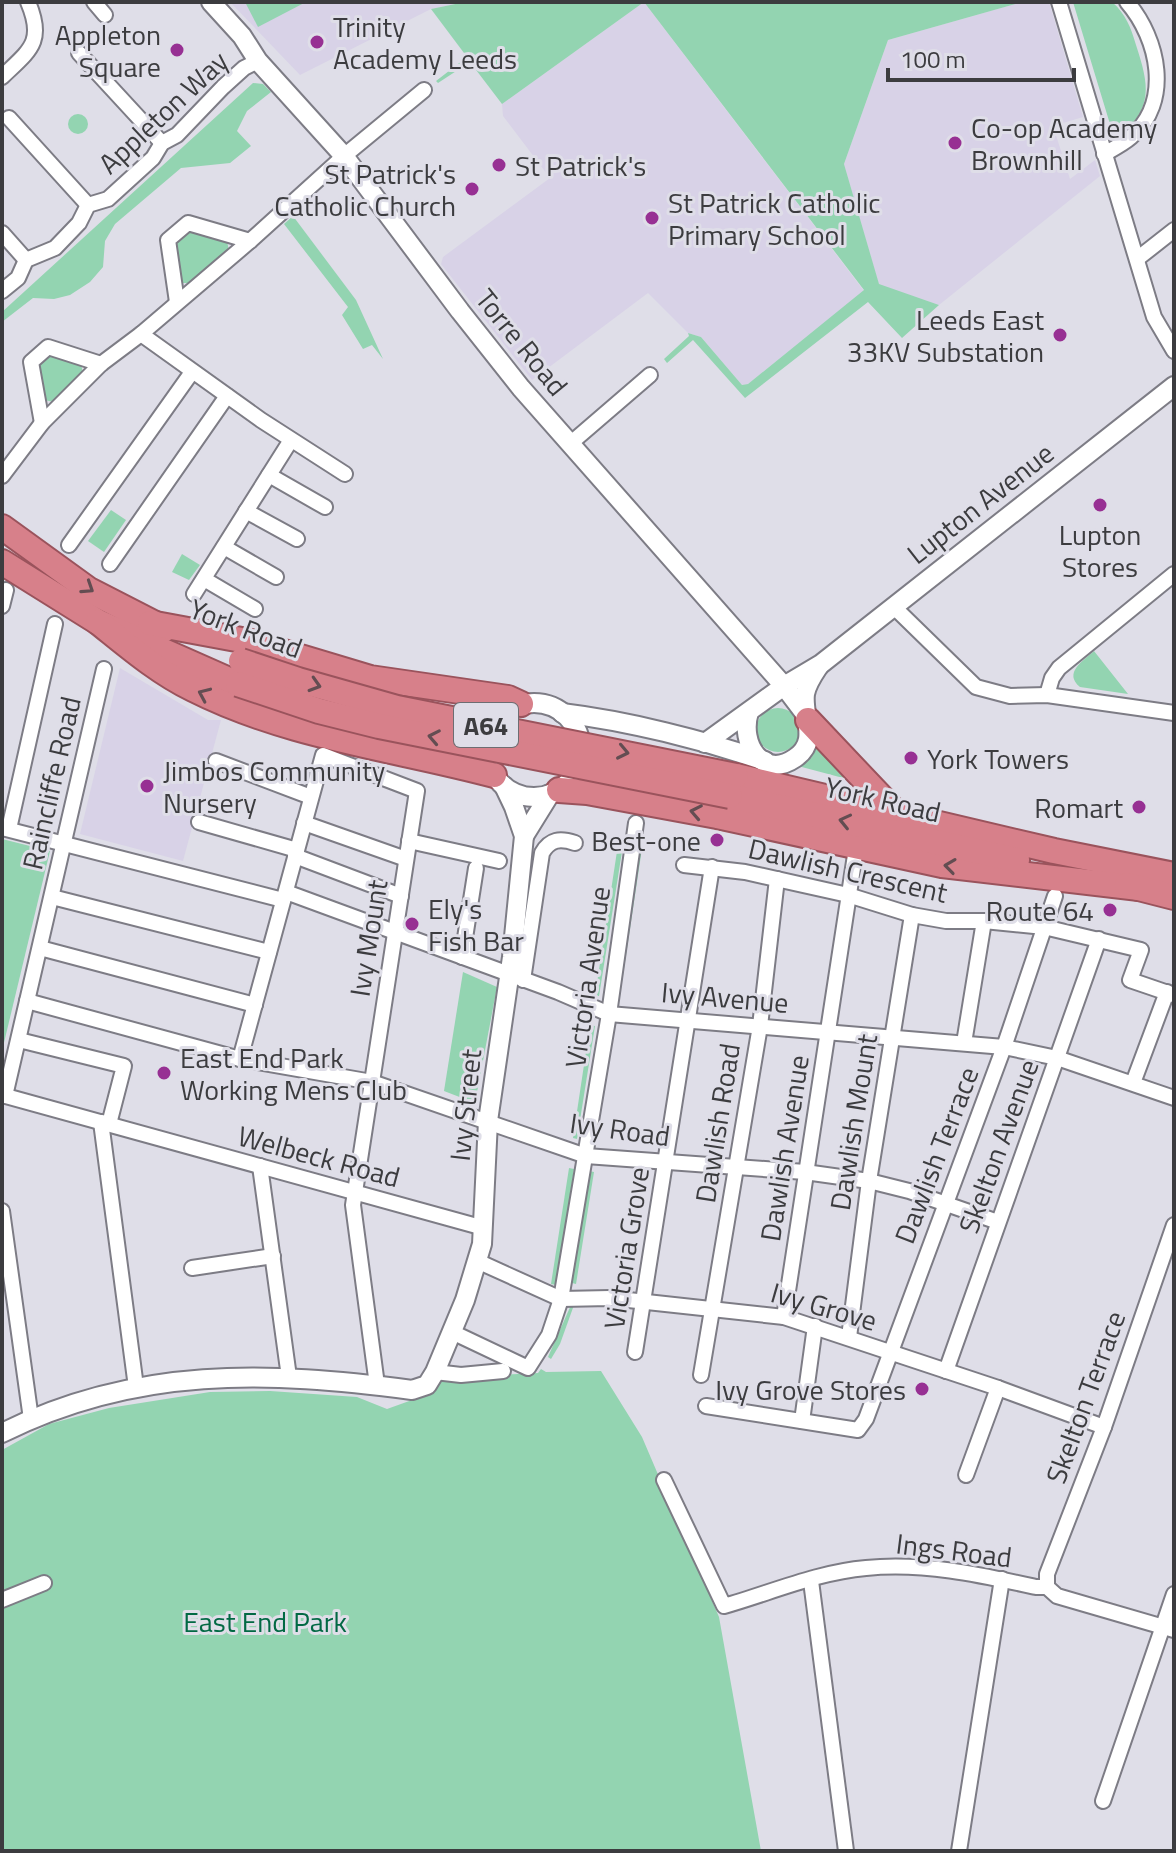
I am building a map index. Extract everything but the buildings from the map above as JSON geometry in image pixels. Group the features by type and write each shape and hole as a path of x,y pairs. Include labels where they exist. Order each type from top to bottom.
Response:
{"highway":[{"name":"York Road","path":"2,527 89,590 239,672 319,711 379,726 899,815 1174,875"},
{"name":"York Road","path":"2,562 98,622 239,672"},
{"path":"98,622 156,668 193,690 253,716 499,781"},
{"path":"150,623 247,641 370,678 508,698 521,704"},
{"path":"805,714 899,815"},
{"name":"York Road","path":"733,786 1174,897"},
{"path":"555,792 587,792 703,814 852,856 1139,888"}],"street":[{"path":"2,77 31,49 37,25 28,2"},
{"path":"94,2 105,15"},
{"name":"Torre Road","path":"211,2 242,36 258,61 344,156 521,388 784,686 805,714"},
{"path":"1059,2 1154,317 1174,351"},
{"path":"1104,154 1131,137 1141,126 1156,97 1157,70 1149,38 1140,18 1127,2"},
{"path":"79,53 162,143"},
{"name":"Appleton Way","path":"2,291 18,278 26,260 55,248 79,223 88,205 108,199 153,158 162,143 177,135 244,68 258,61"},
{"path":"2,476 42,423 101,364 141,334 424,90"},
{"path":"9,118 88,205"},
{"path":"177,302 168,240 188,223 250,241"},
{"path":"1137,259 1174,230"},
{"path":"2,233 26,260"},
{"path":"141,334 291,440 345,474"},
{"path":"42,423 31,362 48,347 101,364"},
{"path":"69,545 192,372"},
{"path":"571,443 650,375"},
{"name":"Lupton Avenue","path":"705,743 784,686 821,664 1174,386"},
{"path":"110,564 227,396"},
{"path":"194,594 291,440"},
{"path":"269,475 325,507"},
{"path":"246,511 297,539"},
{"path":"224,547 276,577"},
{"path":"1047,695 1059,668 1174,574"},
{"path":"204,579 255,609"},
{"path":"2,606 6,590"},
{"path":"894,607 976,687 1010,696 1047,695 1174,713"},
{"path":"5,828 55,624"},
{"name":"Lupton Avenue","path":"765,761 782,763 798,756 808,741 805,692 810,678 821,664"},
{"name":"Raincliffe Road","path":"4,1096 104,669"},
{"path":"765,761 753,752 745,733 756,707 782,699 805,714"},
{"path":"562,713 571,721 580,740 577,769 569,781 555,792 531,797 516,794 499,781 487,752 492,729 507,712 521,704 539,704 562,713 705,743 765,761"},
{"path":"580,740 601,720"},
{"name":"Ivy Mount","path":"311,797 323,755 417,791 353,1205 377,1385"},
{"path":"216,761 311,797 240,1059"},
{"name":"Ivy Street","path":"499,781 514,807 524,836 516,977"},
{"name":"Ivy Street","path":"524,836 555,792"},
{"path":"199,822 296,853 401,896"},
{"path":"304,823 406,859"},
{"name":"Victoria Avenue","path":"452,1332 528,1368 549,1335 561,1299 586,1156 636,823"},
{"name":"Ivy Avenue","path":"5,828 284,896 395,932 609,1014 1004,1047 1057,1058 1174,1097"},
{"name":"Ivy Street","path":"435,1372 477,1261 484,1228 488,1121 542,853 555,840 575,843"},
{"path":"409,841 499,861"},
{"name":"Dawlish Avenue","path":"784,1317 852,856"},
{"name":"Dawlish Crescent","path":"684,865 777,879 848,895 912,915 946,921 1044,927 1141,950 1130,980 1170,993"},
{"name":"Victoria Grove","path":"635,1352 712,867"},
{"path":"462,957 476,868"},
{"name":"Dawlish Road","path":"701,1375 760,1026 777,879"},
{"name":"Dawlish Terrace","path":"802,1421 858,1430 866,1419 1004,1047 1055,896"},
{"path":"52,897 269,952"},
{"name":"Dawlish Mount","path":"849,1337 869,1181 912,915"},
{"path":"964,1043 984,921"},
{"name":"Skelton Avenue","path":"946,1371 1099,939"},
{"path":"40,948 255,1005"},
{"path":"1133,1083 1170,993"},
{"name":"Ivy Road","path":"27,1001 240,1059 372,1082 586,1156 805,1172 869,1181 998,1222"},
{"path":"19,1040 124,1066 105,1123 136,1387"},
{"name":"Welbeck Road","path":"4,1096 484,1228"},
{"path":"260,1166 289,1377"},
{"path":"2,1211 5,1251 31,1419"},
{"name":"Skelton Terrace","path":"1047,1587 1047,1574 1104,1427 1174,1225"},
{"path":"192,1268 273,1256"},
{"name":"Ivy Grove","path":"477,1261 561,1299 644,1301 784,1317 998,1388 1104,1427"},
{"path":"706,1406 802,1421 815,1326"},
{"path":"2,1433 79,1402 136,1387 209,1378 289,1377 412,1390 420,1389 435,1372 461,1375 503,1371"},
{"path":"966,1475 998,1388"},
{"name":"Ings Road","path":"664,1480 701,1542 724,1606 866,1568 897,1567 955,1571 1047,1587 1057,1596 1169,1628"},
{"path":"959,1851 1002,1579"},
{"path":"811,1581 846,1851"},
{"path":"2,1600 44,1583"},
{"path":"1103,1801 1169,1628 1174,1594"}],"shaded area":[{"name":"Trinity Academy Leeds","path":"230,2 465,2 431,9 300,75"},
{"name":"St Patrick Catholic Primary School","path":"644,2 864,291 748,384 742,385 701,337 688,333 648,293 532,380 441,264 443,257 550,178 503,116 502,104"},
{"name":"Co-op Academy Brownhill","path":"1022,2 1049,2 1083,117 1053,126 1070,179 1095,160 1100,176 939,305 879,285 844,164 888,40"},
{"name":"Jimbos Community Nursery","path":"120,668 208,720 221,720 183,861 80,834"}],"green space":[{"path":"245,2 306,2 258,27"},
{"path":"465,2 644,2 502,104 470,62 438,83 436,81 467,57 431,9"},
{"path":"644,2 1022,2 888,40 844,164 879,284 939,305 902,338 868,302 745,398 693,340 667,363 664,359 689,336 688,333 701,337 742,385 748,384 864,290"},
{"path":"1073,2 1112,2 1124,16 1132,33 1144,72 1146,95 1138,116 1119,136 1113,134"},
{"path":"253,83 263,84 271,92 247,111 237,131 251,146 230,163 181,168 115,224 105,241 103,267 90,282 70,295 54,299 33,298 2,322 2,312"},
{"path":"74,114 82,114 88,124 82,134 74,134 68,128 68,120"},
{"path":"293,216 356,300 383,359 372,345 363,349 342,315 348,307 284,224"},
{"path":"192,230 227,241 229,251 191,283 181,283 176,244"},
{"path":"50,355 81,364 83,373 54,402 44,400 38,367"},
{"path":"111,510 126,520 104,552 88,541"},
{"path":"182,554 200,565 189,580 172,572"},
{"path":"1094,651 1128,694 1080,687 1075,682 1076,668"},
{"path":"778,708 794,714 800,730 794,746 778,752 762,746 756,730 762,714"},
{"path":"819,744 841,769 840,774 862,783 798,766 811,758"},
{"path":"640,834 644,835 619,1002 614,1001"},
{"path":"619,838 624,839 599,996 595,996"},
{"path":"2,839 50,851 2,1051"},
{"path":"463,972 497,987 475,1103 444,1091"},
{"path":"590,1025 595,1026 577,1139 573,1138"},
{"path":"569,1168 574,1169 556,1285 551,1284"},
{"path":"589,1171 594,1172 576,1284 572,1283"},
{"path":"571,1305 574,1305 560,1344 551,1359 548,1357"},
{"name":"East End Park","path":"541,1369 546,1372 601,1371 642,1437 719,1617 761,1851 2,1851 2,1450 49,1424 109,1408 210,1392 270,1391 357,1397 387,1409 426,1395 441,1378 538,1373"}],"place":[{"name":"Trinity Academy Leeds","path":"317,42"},
{"name":"Appleton Square","path":"177,50"},
{"name":"Co-op Academy Brownhill","path":"955,143"},
{"name":"St Patrick's","path":"499,165"},
{"name":"St Patrick's Catholic Church","path":"472,189"},
{"name":"St Patrick Catholic Primary School","path":"652,218"},
{"name":"Leeds East 33KV Substation","path":"1060,335"},
{"name":"Lupton Stores","path":"1100,505"},
{"name":"York Towers","path":"911,758"},
{"name":"Jimbos Community Nursery","path":"147,786"},
{"name":"Romart","path":"1139,807"},
{"name":"Best-one","path":"717,840"},
{"name":"Route 64","path":"1110,910"},
{"name":"Ely's Fish Bar","path":"412,924"},
{"name":"East End Park Working Mens Club","path":"164,1073"},
{"name":"Ivy Grove Stores","path":"922,1389"}]}
